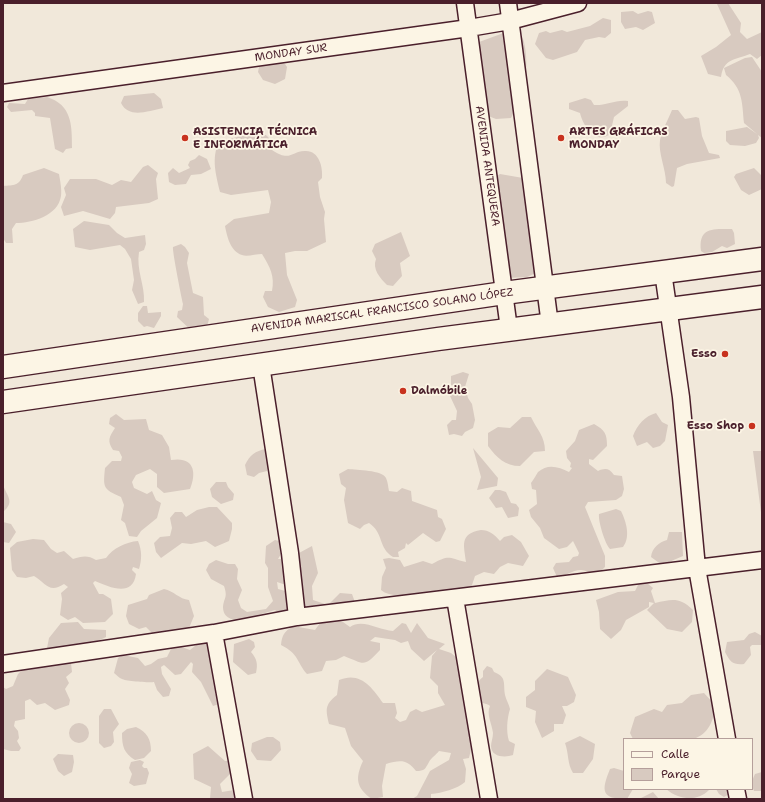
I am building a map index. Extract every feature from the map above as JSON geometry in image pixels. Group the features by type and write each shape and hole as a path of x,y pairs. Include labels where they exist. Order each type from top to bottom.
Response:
{"main road":[{"name":"AVENIDA MARISCAL FRANCISCO SOLANO LÓPEZ","path":"3,367 545,287 762,259"},
{"path":"3,402 550,324 762,297"}],"street":[{"name":"AVENIDA ANTEQUERA","path":"465,3 509,330"},
{"path":"508,3 550,324"},
{"name":"MONDAY SUR","path":"3,93 469,28 510,21 578,3"},
{"path":"663,272 681,397 697,568 727,738"},
{"path":"261,365 290,553 297,617"},
{"path":"3,664 214,633 297,617 762,560"},
{"path":"456,598 489,799"},
{"path":"214,633 244,799"}],"green space":[{"path":"728,3 741,23 740,32 747,39 762,32 762,55 757,59 750,54 731,61 725,66 721,77 708,74 701,56 716,47 731,35 717,4"},
{"path":"633,11 638,14 648,11 652,12 655,23 643,30 636,27 625,29 621,22 621,12"},
{"path":"603,18 611,20 611,33 605,38 599,37 585,40 577,52 553,60 546,58 535,44 539,33 546,31 550,33 562,30 567,32 590,26"},
{"path":"517,28 522,36 526,52 525,81 516,109 511,118 496,119 483,114 471,45"},
{"path":"752,57 762,72 762,138 758,135 759,138 756,143 745,146 730,145 726,141 726,131 747,127 757,134 744,123 741,96 736,85 726,75 724,68 745,58"},
{"path":"275,61 285,64 287,67 285,79 275,84 263,80 258,72 259,67"},
{"path":"154,93 161,99 163,108 139,113 129,111 124,108 121,103 124,96"},
{"path":"47,97 61,105 66,111 71,124 72,148 66,149 63,153 55,149 50,118 35,116 35,113 32,110 11,112 7,107 9,103 25,104 28,99"},
{"path":"585,98 591,100 594,105 628,101 628,106 614,117 610,134 605,137 595,136 587,128 580,113 569,109 569,103"},
{"path":"672,110 678,110 685,119 696,117 699,118 702,136 709,153 719,155 720,158 687,164 677,168 674,186 672,187 666,183 661,156 660,140"},
{"path":"255,132 266,135 269,139 272,150 283,156 301,151 314,154 319,160 322,169 322,178 318,182 320,197 325,212 324,219 326,242 307,251 285,253 287,275 297,300 295,307 279,312 268,307 263,297 265,291 272,291 273,281 269,267 262,254 246,256 238,253 230,243 225,226 234,219 269,213 271,202 268,190 231,195 220,192 216,173 215,154 219,142"},
{"path":"199,155 207,159 211,169 201,174 191,175 186,184 175,185 169,182 168,173 173,168 179,173 190,168 188,165 190,161"},
{"path":"148,165 158,173 156,179 158,199 149,203 116,207 115,213 110,219 83,211 64,216 61,207 66,195 64,188 70,179 96,179 112,185 121,180 131,182 143,167"},
{"path":"44,168 59,174 61,196 59,203 55,209 43,217 29,222 16,223 12,229 13,243 6,243 3,238 3,186 16,184 20,181 23,175"},
{"path":"754,168 762,176 762,189 749,195 741,190 734,177 736,174"},
{"path":"500,174 523,178 528,200 527,225 530,228 536,273 527,277 507,278 485,183"},
{"path":"84,221 109,225 125,238 145,235 146,244 144,250 139,252 138,259 144,302 138,304 132,290 134,280 131,259 125,249 120,245 90,250 75,247 73,229"},
{"path":"719,229 732,229 735,244 727,248 722,246 712,252 704,253 701,251 702,237 704,233"},
{"path":"401,232 410,256 400,263 402,276 393,286 387,285 376,270 376,259 372,251 375,244"},
{"path":"181,244 189,253 187,263 193,293 203,297 204,315 209,319 204,329 195,334 177,317 178,311 182,310 183,304 173,247"},
{"path":"143,306 147,306 148,313 161,312 161,316 154,328 147,326 144,327 138,321 138,313"},
{"path":"463,372 469,374 465,387 468,398 472,404 475,420 473,428 465,432 462,436 454,434 449,435 447,425 452,420 456,420 457,411 450,396 451,392 458,394 455,386 451,385 451,376"},
{"path":"656,413 662,422 668,425 665,441 660,446 653,448 647,442 637,446 633,436 637,428 645,419"},
{"path":"116,414 124,420 146,419 149,430 162,435 169,447 171,460 185,460 192,467 193,471 190,489 164,493 157,487 157,474 150,469 136,475 132,482 134,488 147,494 152,491 156,500 161,503 157,518 141,531 137,537 129,536 125,523 121,520 124,505 121,497 108,490 104,484 105,468 112,461 121,461 122,457 119,451 113,450 109,441 115,428 109,424 110,418"},
{"path":"522,417 531,417 544,441 545,451 534,452 520,466 515,466 510,465 498,458 491,450 488,446 488,433 498,427 510,428"},
{"path":"594,424 601,428 605,433 607,438 607,446 593,460 589,459 589,464 598,471 607,469 614,475 622,476 624,489 622,496 616,500 588,502 585,507 605,556 605,567 596,573 578,570 557,577 553,568 556,563 569,562 573,557 578,556 579,553 573,541 567,547 559,549 544,538 540,528 531,517 529,510 537,504 536,490 532,489 531,483 538,472 542,469 557,467 569,472 572,468 570,467 571,463 567,458 566,451 575,441 579,430"},
{"path":"473,448 498,478 497,486 477,490 481,477"},
{"path":"266,449 271,459 267,471 259,473 254,477 247,475 245,465 249,459 256,452"},
{"path":"753,451 762,451 762,520"},
{"path":"348,469 380,473 386,478 389,491 397,492 402,488 411,491 412,501 437,510 438,517 442,519 446,529 440,541 436,542 423,533 408,545 406,543 405,548 398,552 399,557 393,557 385,549 377,531 369,523 360,529 348,523 344,500 346,488 341,484 339,474"},
{"path":"216,482 226,482 234,494 233,500 221,504 212,497 210,489"},
{"path":"3,484 10,501 9,505 3,512"},
{"path":"495,490 506,492 511,503 516,504 519,508 518,516 508,518 502,507 496,508 489,498"},
{"path":"217,507 232,523 229,541 215,547 206,541 191,544 182,543 161,558 156,552 154,543 160,537 170,536 172,528 170,518 175,512 182,512 186,517 197,510"},
{"path":"616,509 621,511 625,519 627,539 623,547 610,549 602,532 599,514"},
{"path":"3,522 11,524 16,532 9,543 3,542"},
{"path":"481,530 491,533 500,541 504,537 512,535 521,542 529,556 523,566 508,563 500,567 494,574 484,572 475,576 471,588 433,594 427,592 418,597 394,595 381,590 382,577 386,568 383,559 389,558 400,560 404,567 423,561 432,564 446,558 466,562 464,541 469,534"},
{"path":"669,532 682,532 683,556 662,565 651,557 656,546 667,540"},
{"path":"33,539 44,540 51,549 57,553 64,551 73,559 85,556 96,560 106,558 112,551 120,546 138,541 141,551 140,566 139,569 133,567 132,570 136,574 134,581 130,586 125,588 113,588 95,581 93,583 99,594 103,594 111,599 113,614 105,622 83,623 75,617 68,620 60,615 62,599 61,593 68,587 64,584 59,587 51,588 34,576 26,578 17,577 12,570 10,548 17,542"},
{"path":"275,540 279,541 281,554 278,559 281,559 282,569 286,571 287,583 283,584 277,582 278,589 289,592 295,606 283,615 275,610 258,615 254,620 239,621 226,616 223,607 226,595 224,586 211,579 206,570 209,564 216,560 228,564 235,564 238,569 237,579 242,590 238,600 241,608 247,612 266,609 273,601 268,587 268,568 265,563 266,546"},
{"path":"312,546 318,573 312,586 313,600 328,605 340,593 352,594 356,605 297,617 290,553 299,553"},
{"path":"640,581 647,583 653,588 651,591 655,603 676,600 688,606 693,610 692,622 682,632 667,629 647,610 654,603 649,602 649,607 626,620 621,630 611,639 600,629 599,612 596,600 618,592 635,591"},
{"path":"164,589 189,600 194,616 189,628 176,634 169,630 161,637 154,635 146,627 139,629 129,624 126,616 128,605 147,599 149,595"},
{"path":"334,619 343,622 350,627 365,624 393,631 402,623 406,624 411,633 417,623 428,638 445,644 439,649 451,653 456,657 461,671 472,745 469,758 463,759 466,769 465,782 458,787 440,793 431,794 431,799 412,799 417,796 430,771 449,760 451,753 439,751 431,759 426,768 421,771 416,771 406,762 399,761 386,764 382,786 383,797 372,799 363,791 358,782 358,778 363,761 351,746 345,728 329,724 327,708 330,702 337,695 339,680 353,678 365,682 383,703 395,703 397,713 395,718 400,722 406,720 410,712 416,709 422,712 445,705 438,693 438,686 430,678 432,656 437,650 424,661 411,649 408,641 401,643 395,640 375,637 370,641 380,643 380,650 367,662 360,662 344,656 336,660 326,661 322,671 307,674 294,655 287,648 281,645 283,636 293,626 315,630 320,623"},
{"path":"78,622 84,629 106,630 106,637 93,643 77,647 62,649 47,648 49,638 61,623"},
{"path":"755,632 762,636 761,645 752,645 750,647 751,655 744,664 732,662 725,652 727,642 744,640 749,634"},
{"path":"249,639 254,642 255,647 251,652 256,659 257,667 256,673 248,675 233,662 234,644"},
{"path":"212,640 224,644 228,659 225,670 216,687 215,694 220,698 219,704 213,706 201,682 192,672 193,664 191,662 181,674 175,675 164,665 161,667 162,674 171,689 169,696 163,697 157,690 154,682 124,680 114,673 118,658 123,655 138,658 145,666 158,659 167,657 171,649 179,646 190,650 200,642"},
{"path":"61,659 71,663 72,672 66,677 69,683 65,689 70,700 69,705 55,710 45,703 37,705 30,699 25,701 25,719 15,721 14,726 18,731 19,738 17,741 21,748 19,751 3,749 3,687 6,689 13,686 18,674 23,669 35,669 42,664"},
{"path":"487,666 492,668 494,672 503,678 504,681 505,695 510,709 507,733 509,741 515,744 513,755 510,756 499,756 493,752 491,744 493,733 489,716 490,706 481,702 477,696 476,689 478,682 483,677 483,671"},
{"path":"547,669 568,677 576,695 574,702 567,706 562,706 566,715 563,724 554,724 554,731 542,738 535,722 536,711 526,707 526,697 535,690 535,681"},
{"path":"704,693 715,705 714,715 708,729 701,735 696,738 632,738 630,733 635,717 654,709 662,712 667,705 682,703 691,695"},
{"path":"104,709 111,709 119,724 113,732 114,742 111,746 104,748 99,743 99,716"},
{"path":"79,723 86,726 89,733 86,740 79,743 72,740 69,733 72,726"},
{"path":"136,727 148,736 151,751 144,758 135,760 128,755 124,749 122,733 127,729"},
{"path":"580,736 595,744 593,759 583,773 573,773 565,743"},
{"path":"267,737 273,737 280,742 281,750 271,761 257,760 251,751 252,743"},
{"path":"208,746 225,761 231,761 233,771 220,784 222,792 234,790 245,796 245,799 210,799 211,787 194,779 193,754"},
{"path":"58,754 73,755 74,762 72,772 64,776 58,771 53,759"},
{"path":"140,760 144,762 142,766 147,768 149,773 146,784 134,786 129,783 132,774 129,768 131,762"},
{"path":"614,768 623,771 623,790 632,790 627,799 618,799 608,795 605,792 605,783 610,769"},
{"path":"762,772 762,791 754,791 753,780 755,774"},
{"path":"667,790 709,790 694,798 682,797"},
{"path":"717,790 733,790 733,792 724,797 719,794"},
{"path":"653,792 659,799 641,799 641,798"}],"place":[{"name":"ASISTENCIA TÉCNICA E INFORMÁTICA","path":"185,138"},
{"name":"ARTES GRÁFICAS MONDAY","path":"561,138"},
{"name":"Esso","path":"725,354"},
{"name":"Dalmóbile","path":"403,391"},
{"name":"Esso Shop","path":"752,426"}]}
